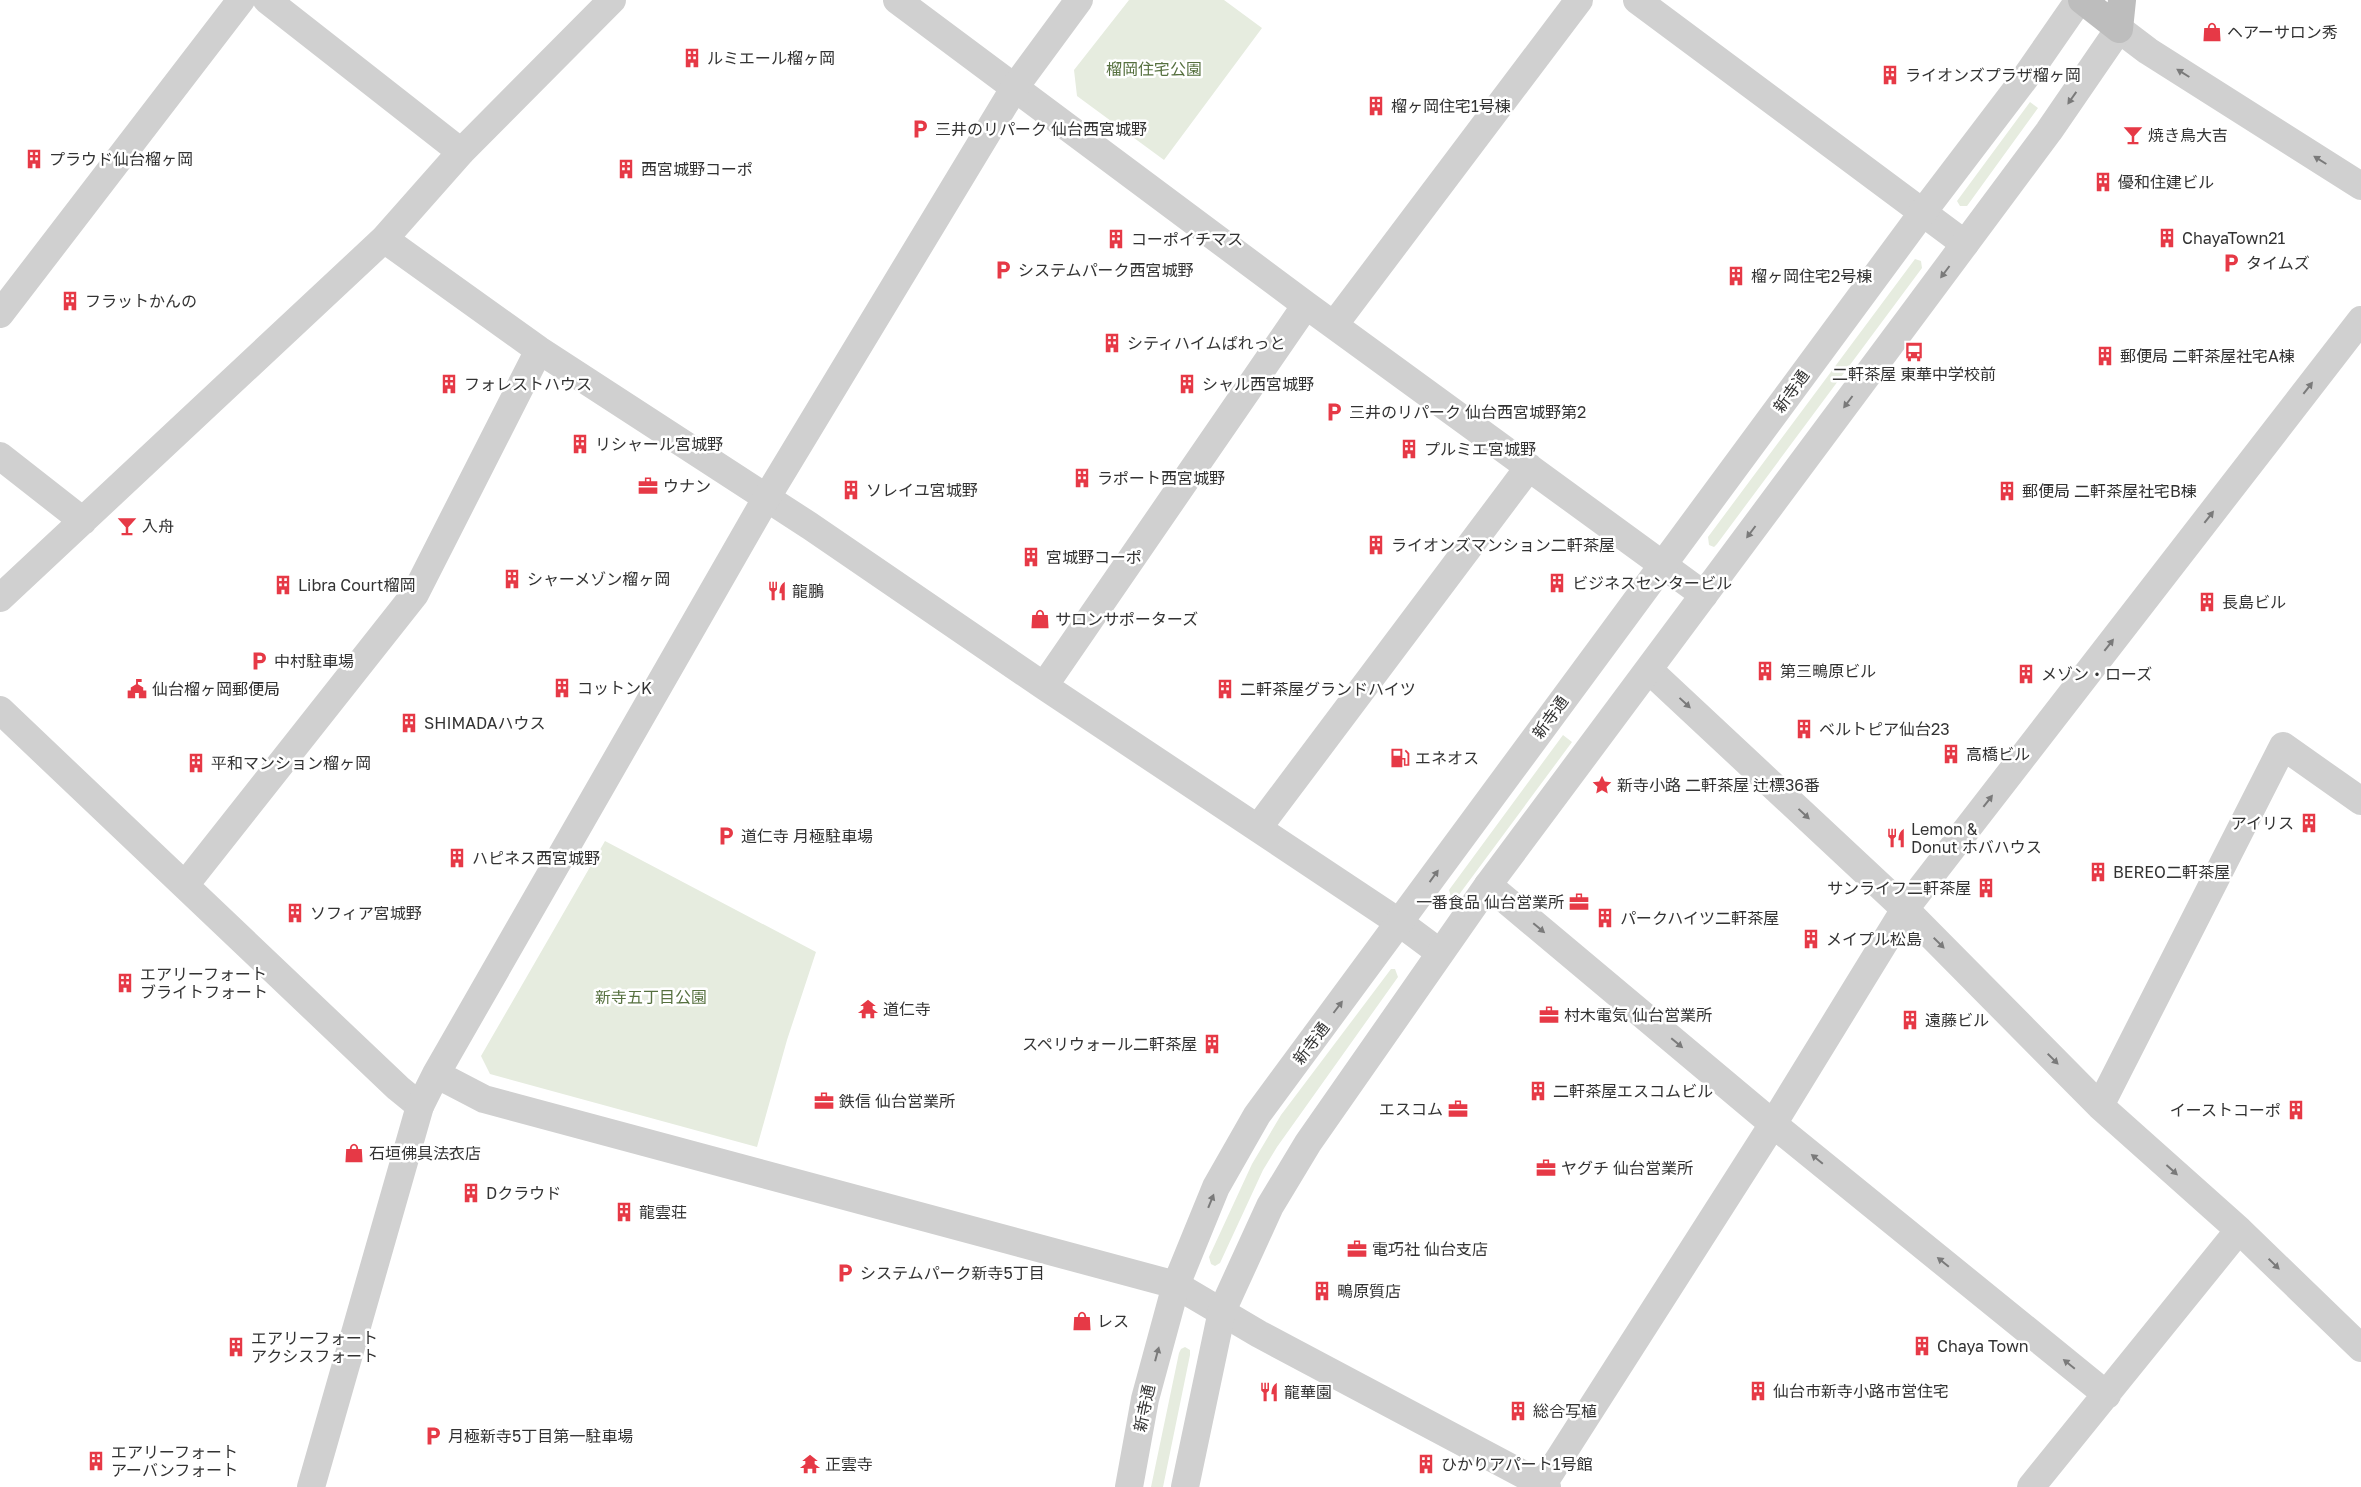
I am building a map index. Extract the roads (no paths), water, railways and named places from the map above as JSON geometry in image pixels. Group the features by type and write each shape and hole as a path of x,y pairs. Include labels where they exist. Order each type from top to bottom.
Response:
{"main road":[{"path":"2081,0 2120,29"},
{"path":"2120,29 2122,0"}],"street":[{"path":"0,314 241,0"},
{"path":"267,0 462,152"},
{"path":"0,598 384,239 462,152 612,0"},
{"path":"897,0 1306,305 1704,595"},
{"path":"311,1487 420,1106 436,1074 767,497 1014,87 1079,0"},
{"path":"1334,325 1579,0"},
{"path":"1637,0 1966,244"},
{"name":"新寺通","path":"1129,1487 1144,1399 1176,1285 1216,1187 1257,1115 1400,923 1662,564 1923,212 2025,78 2081,0"},
{"path":"1185,1487 1222,1311 1270,1206 1308,1142 1488,885 2050,131 2120,29 2148,51 2361,186"},
{"path":"384,239 539,350 767,497 1044,686 1400,923 1440,952"},
{"path":"1044,686 1306,305"},
{"path":"436,1074 484,1099 1176,1285 1259,1334 1545,1486 1773,1124 1904,909 2361,320"},
{"path":"185,885 415,594 539,350"},
{"path":"0,456 83,521"},
{"path":"1258,828 1529,467"},
{"path":"1649,670 1904,909 2100,1106 2239,1230 2361,1348"},
{"path":"0,710 398,1088 420,1106"},
{"path":"2100,1106 2283,746 2361,801"},
{"path":"1488,885 1773,1124 2107,1395"},
{"path":"2030,1487 2107,1395 2239,1230"}],"place":[{"name":"ヘアーサロン秀","path":"2212,32"},
{"name":"ルミエール榴ヶ岡","path":"692,58"},
{"name":"ライオンズプラザ榴ヶ岡","path":"1890,75"},
{"name":"榴ヶ岡住宅1号棟","path":"1376,106"},
{"name":"三井のリパーク 仙台西宮城野","path":"920,129"},
{"name":"焼き鳥大吉","path":"2133,135"},
{"name":"プラウド仙台榴ヶ岡","path":"34,159"},
{"name":"西宮城野コーポ","path":"626,169"},
{"name":"優和住建ビル","path":"2103,182"},
{"name":"ChayaTown21","path":"2167,238"},
{"name":"コーポイチマス","path":"1116,239"},
{"name":"タイムズ","path":"2231,263"},
{"name":"システムパーク西宮城野","path":"1003,270"},
{"name":"榴ヶ岡住宅2号棟","path":"1736,276"},
{"name":"フラットかんの","path":"70,301"},
{"name":"シティハイムぱれっと","path":"1112,343"},
{"name":"二軒茶屋 東華中学校前","path":"1914,352"},
{"name":"郵便局 二軒茶屋社宅A棟","path":"2105,356"},
{"name":"フォレストハウス","path":"449,384"},
{"name":"シャル西宮城野","path":"1187,384"},
{"name":"三井のリパーク 仙台西宮城野第2","path":"1334,412"},
{"name":"リシャール宮城野","path":"580,444"},
{"name":"プルミエ宮城野","path":"1409,449"},
{"name":"ラポート西宮城野","path":"1082,478"},
{"name":"ウナン","path":"648,486"},
{"name":"ソレイユ宮城野","path":"851,490"},
{"name":"郵便局 二軒茶屋社宅B棟","path":"2007,491"},
{"name":"入舟","path":"127,526"},
{"name":"ライオンズマンション二軒茶屋","path":"1376,545"},
{"name":"宮城野コーポ","path":"1031,557"},
{"name":"シャーメゾン榴ヶ岡","path":"512,579"},
{"name":"ビジネスセンタービル","path":"1557,583"},
{"name":"Libra Court榴岡","path":"283,585"},
{"name":"龍鵬","path":"777,591"},
{"name":"長島ビル","path":"2207,602"},
{"name":"サロンサポーターズ","path":"1040,619"},
{"name":"中村駐車場","path":"259,661"},
{"name":"第三鴫原ビル","path":"1765,671"},
{"name":"メゾン・ローズ","path":"2026,674"},
{"name":"コットンK","path":"562,688"},
{"name":"仙台榴ヶ岡郵便局","path":"137,689"},
{"name":"二軒茶屋グランドハイツ","path":"1225,689"},
{"name":"SHIMADAハウス","path":"409,723"},
{"name":"ベルトピア仙台23","path":"1804,729"},
{"name":"高橋ビル","path":"1951,754"},
{"name":"エネオス","path":"1400,758"},
{"name":"平和マンション榴ヶ岡","path":"196,763"},
{"name":"新寺小路 二軒茶屋 辻標36番","path":"1602,785"},
{"name":"アイリス","path":"2309,823"},
{"name":"道仁寺 月極駐車場","path":"726,836"},
{"name":"Lemon & Donut ホバハウス","path":"1896,838"},
{"name":"ハピネス西宮城野","path":"457,858"},
{"name":"BEREO二軒茶屋","path":"2098,872"},
{"name":"サンライフ二軒茶屋","path":"1986,888"},
{"name":"一番食品 仙台営業所","path":"1579,902"},
{"name":"ソフィア宮城野","path":"295,913"},
{"name":"パークハイツ二軒茶屋","path":"1605,918"},
{"name":"メイプル松島","path":"1811,939"},
{"name":"エアリーフォート ブライトフォート","path":"125,983"},
{"name":"道仁寺","path":"868,1009"},
{"name":"村木電気 仙台営業所","path":"1549,1015"},
{"name":"遠藤ビル","path":"1910,1020"},
{"name":"スペリウォール二軒茶屋","path":"1212,1044"},
{"name":"二軒茶屋エスコムビル","path":"1538,1091"},
{"name":"鉄信 仙台営業所","path":"824,1101"},
{"name":"エスコム","path":"1458,1109"},
{"name":"イーストコーポ","path":"2296,1110"},
{"name":"石垣佛具法衣店","path":"354,1153"},
{"name":"ヤグチ 仙台営業所","path":"1546,1168"},
{"name":"Dクラウド","path":"471,1193"},
{"name":"龍雲荘","path":"624,1212"},
{"name":"電巧社 仙台支店","path":"1357,1249"},
{"name":"システムパーク新寺5丁目","path":"845,1273"},
{"name":"鴫原質店","path":"1322,1291"},
{"name":"レス","path":"1082,1321"},
{"name":"Chaya Town","path":"1922,1346"},
{"name":"エアリーフォート アクシスフォート","path":"236,1347"},
{"name":"仙台市新寺小路市営住宅","path":"1758,1391"},
{"name":"龍華園","path":"1269,1392"},
{"name":"総合写植","path":"1518,1411"},
{"name":"月極新寺5丁目第一駐車場","path":"433,1436"},
{"name":"エアリーフォート アーバンフォート","path":"96,1461"},
{"name":"正雲寺","path":"810,1464"},
{"name":"ひかりアパート1号館","path":"1426,1464"}],"park label":[{"name":"榴岡住宅公園","path":"1154,69"},
{"name":"新寺五丁目公園","path":"651,997"}]}
